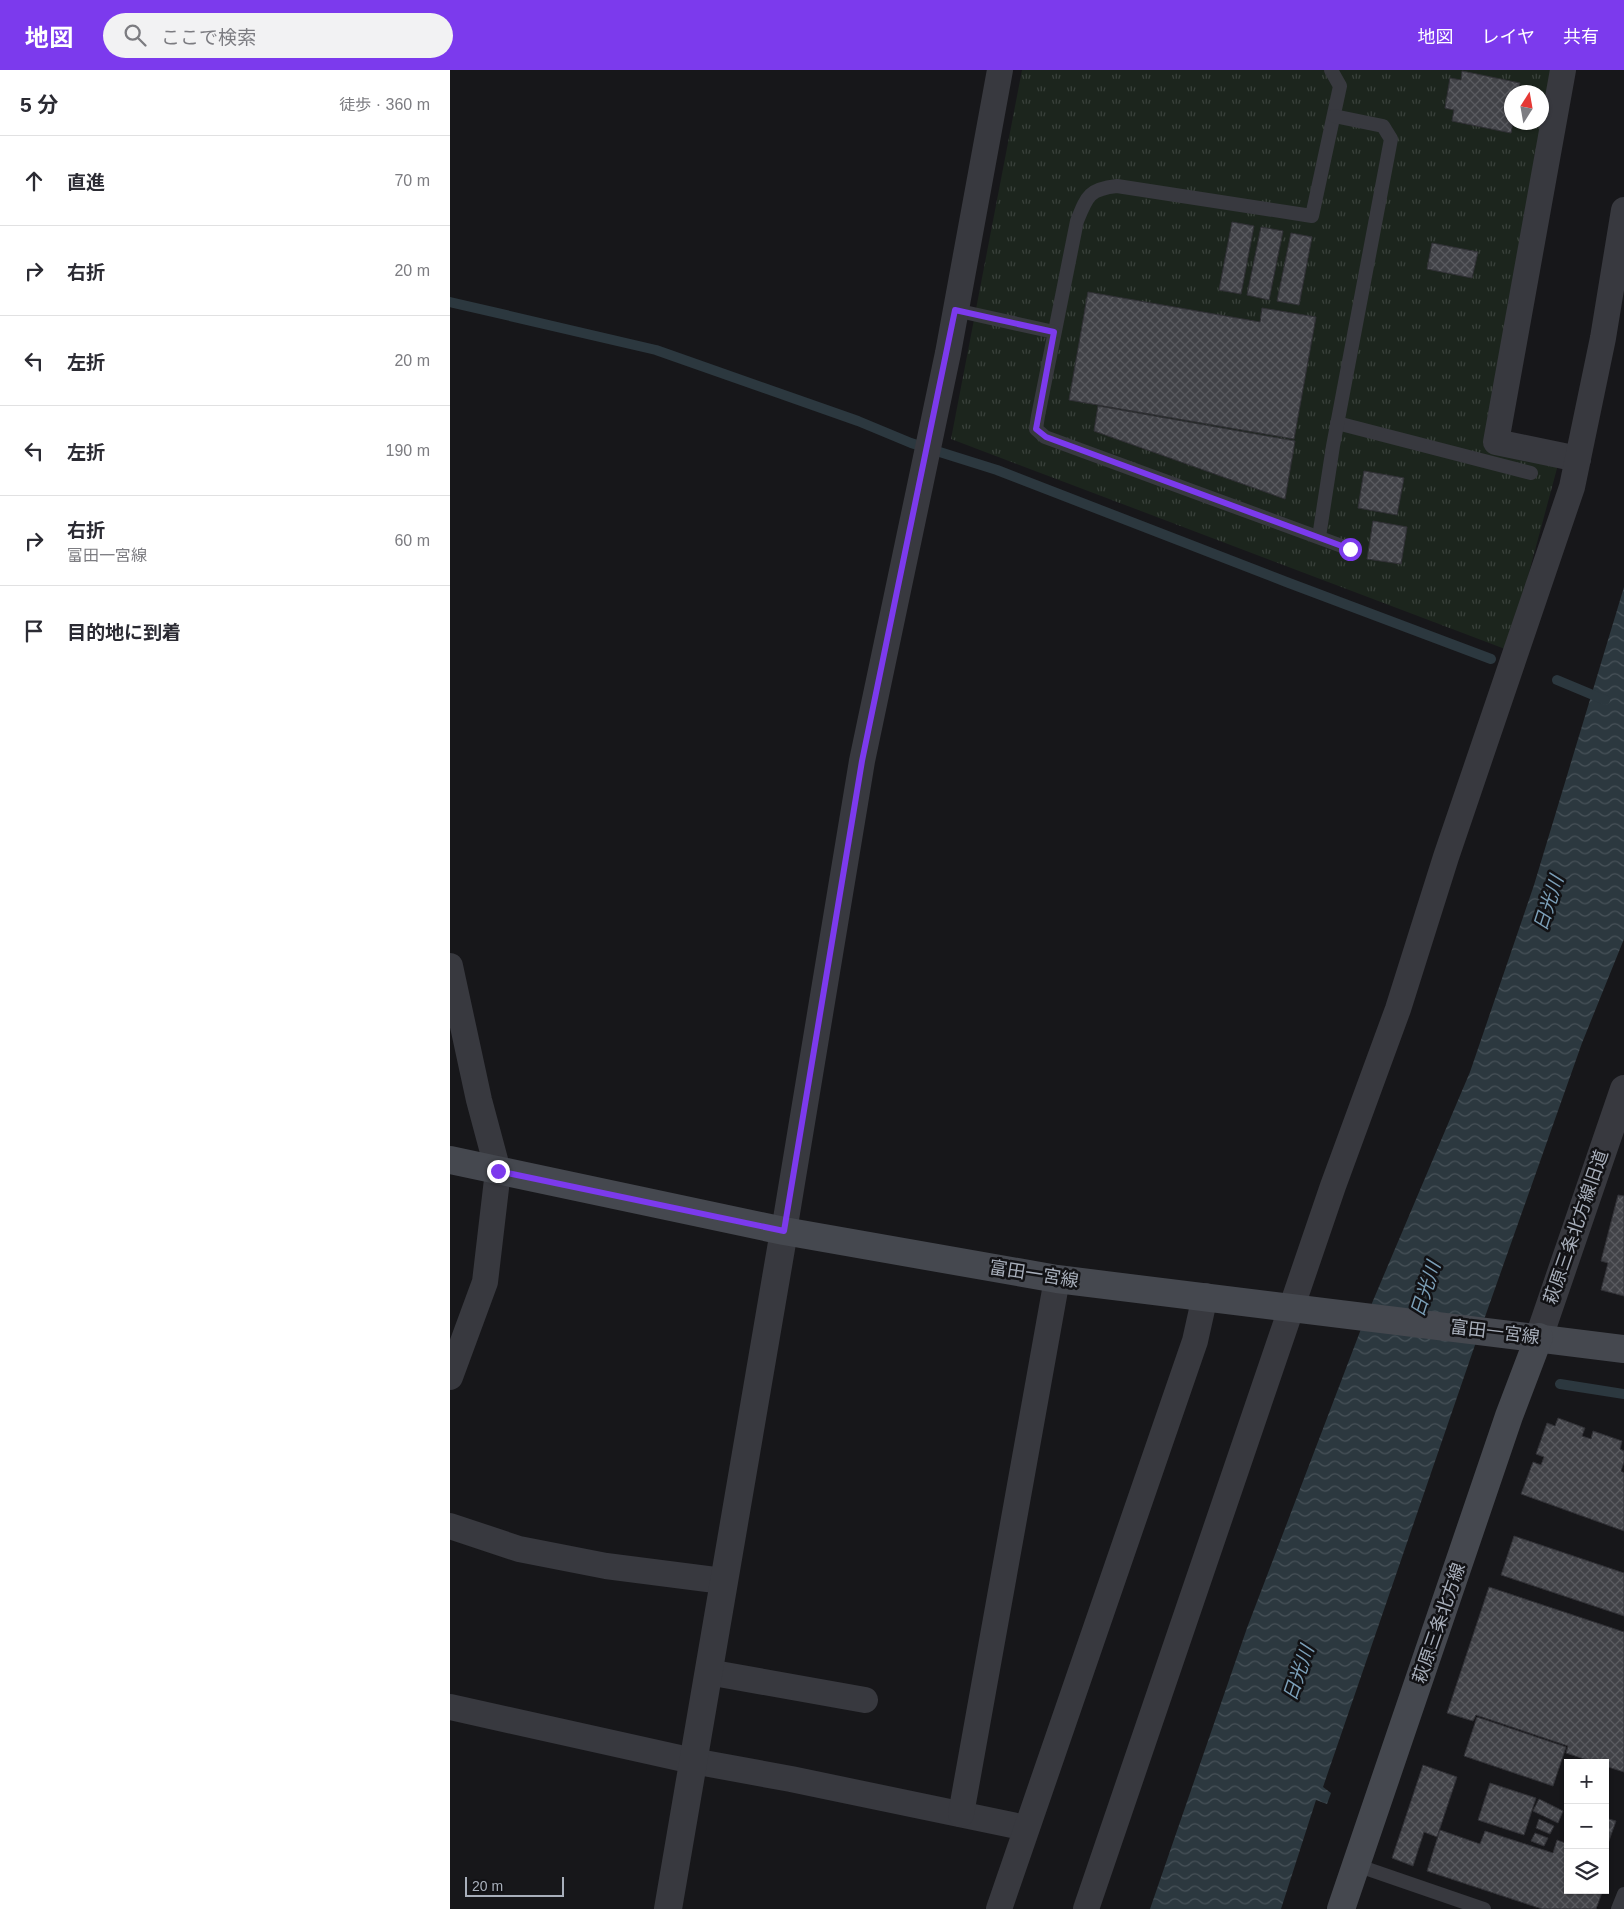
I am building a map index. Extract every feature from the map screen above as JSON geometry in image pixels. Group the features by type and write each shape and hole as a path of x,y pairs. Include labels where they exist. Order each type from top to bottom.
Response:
{"main road":[{"name":"富田一宮線","path":"450,1160 784,1231 1057,1279 1624,1349"},
{"name":"萩原三条北方線","path":"1341,1909 1506,1426 1529,1336"}],"street":[{"path":"668,1909 862,761 933,422 1000,70"},
{"path":"1563,70 1496,442 1578,459"},
{"path":"1086,1909 1305,1309 1333,1186 1398,1009 1446,857 1572,487 1603,338 1624,210"},
{"path":"450,966 498,1171 485,1282 450,1378"},
{"name":"萩原三条北方線旧道","path":"1529,1336 1624,1089"},
{"path":"961,1814 1057,1279"},
{"path":"999,1909 1195,1341 1205,1296"},
{"path":"450,1526 528,1551 606,1566 723,1581"},
{"path":"708,1672 865,1700"},
{"path":"450,1707 694,1761 791,1779 1026,1828"}],"lane":[{"path":"1331,70 1340,86 1312,216 1117,186 1098,188 1085,202 1077,221 1036,429 1046,437 1350,549"},
{"path":"1319,537 1337,423 1391,139 1383,126 1334,116"},
{"path":"955,310 1054,332"},
{"path":"1337,423 1531,473"},
{"path":"1356,1865 1484,1909"},
{"path":"1618,1909 1624,1894"}],"green space":[{"path":"1022,70 1551,70 1548,85 1504,85 1504,130 1541,130 1485,444 1559,461 1527,580 1505,649 951,439"}],"water":[{"name":"日光川","path":"1624,587 1624,939 1582,1043 1475,1345 1323,1787 1331,1793 1327,1804 1316,1800 1281,1909 1150,1909 1247,1628 1361,1329 1470,1072 1534,885"}],"building":[{"path":"1462,71 1520,83 1520,85 1504,85 1504,130 1512,130 1511,133 1452,121 1454,110 1445,108 1450,78 1461,80"},
{"path":"1232,222 1254,226 1241,294 1219,290"},
{"path":"1261,227 1283,231 1269,300 1247,295"},
{"path":"1291,233 1312,237 1299,305 1277,301"},
{"path":"1432,243 1478,252 1472,278 1427,269"},
{"path":"1088,292 1260,322 1262,308 1316,317 1294,439 1069,400"},
{"path":"1098,406 1295,441 1285,499 1094,431"},
{"path":"1364,471 1404,478 1397,515 1358,508"},
{"path":"1373,521 1407,527 1401,564 1367,559"},
{"path":"1618,1195 1624,1196 1624,1296 1601,1290 1608,1263 1601,1261"},
{"path":"1558,1418 1585,1428 1582,1436 1591,1439 1593,1431 1622,1441 1620,1449 1624,1451 1624,1462 1621,1471 1624,1473 1624,1531 1521,1494 1533,1462 1541,1465 1544,1457 1536,1454 1547,1423 1555,1426"},
{"path":"1514,1536 1624,1573 1624,1616 1501,1575"},
{"path":"1489,1587 1624,1632 1624,1772 1609,1767 1609,1759 1584,1759 1566,1753 1568,1746 1476,1715 1473,1721 1447,1713"},
{"path":"1477,1717 1566,1747 1553,1786 1464,1756"},
{"path":"1423,1765 1457,1777 1437,1837 1424,1832 1413,1866 1392,1858"},
{"path":"1490,1783 1536,1798 1524,1835 1478,1820"},
{"path":"1539,1799 1563,1811 1558,1823 1533,1811"},
{"path":"1539,1819 1554,1826 1550,1834 1536,1828"},
{"path":"1609,1819 1616,1821 1609,1841"},
{"path":"1440,1830 1480,1844 1485,1831 1553,1853 1557,1840 1564,1843 1564,1894 1602,1894 1596,1909 1542,1909 1427,1871"},
{"path":"1535,1833 1548,1838 1544,1846 1531,1841"}],"waterway":[{"path":"450,302 656,350 858,421 911,443 997,470 1491,659"},
{"path":"1557,680 1605,700"},
{"path":"1560,1384 1624,1394"}],"route":[{"path":"498,1171 784,1231 862,761 948,353 955,310 1054,332 1036,429 1046,437 1350,549"}]}
